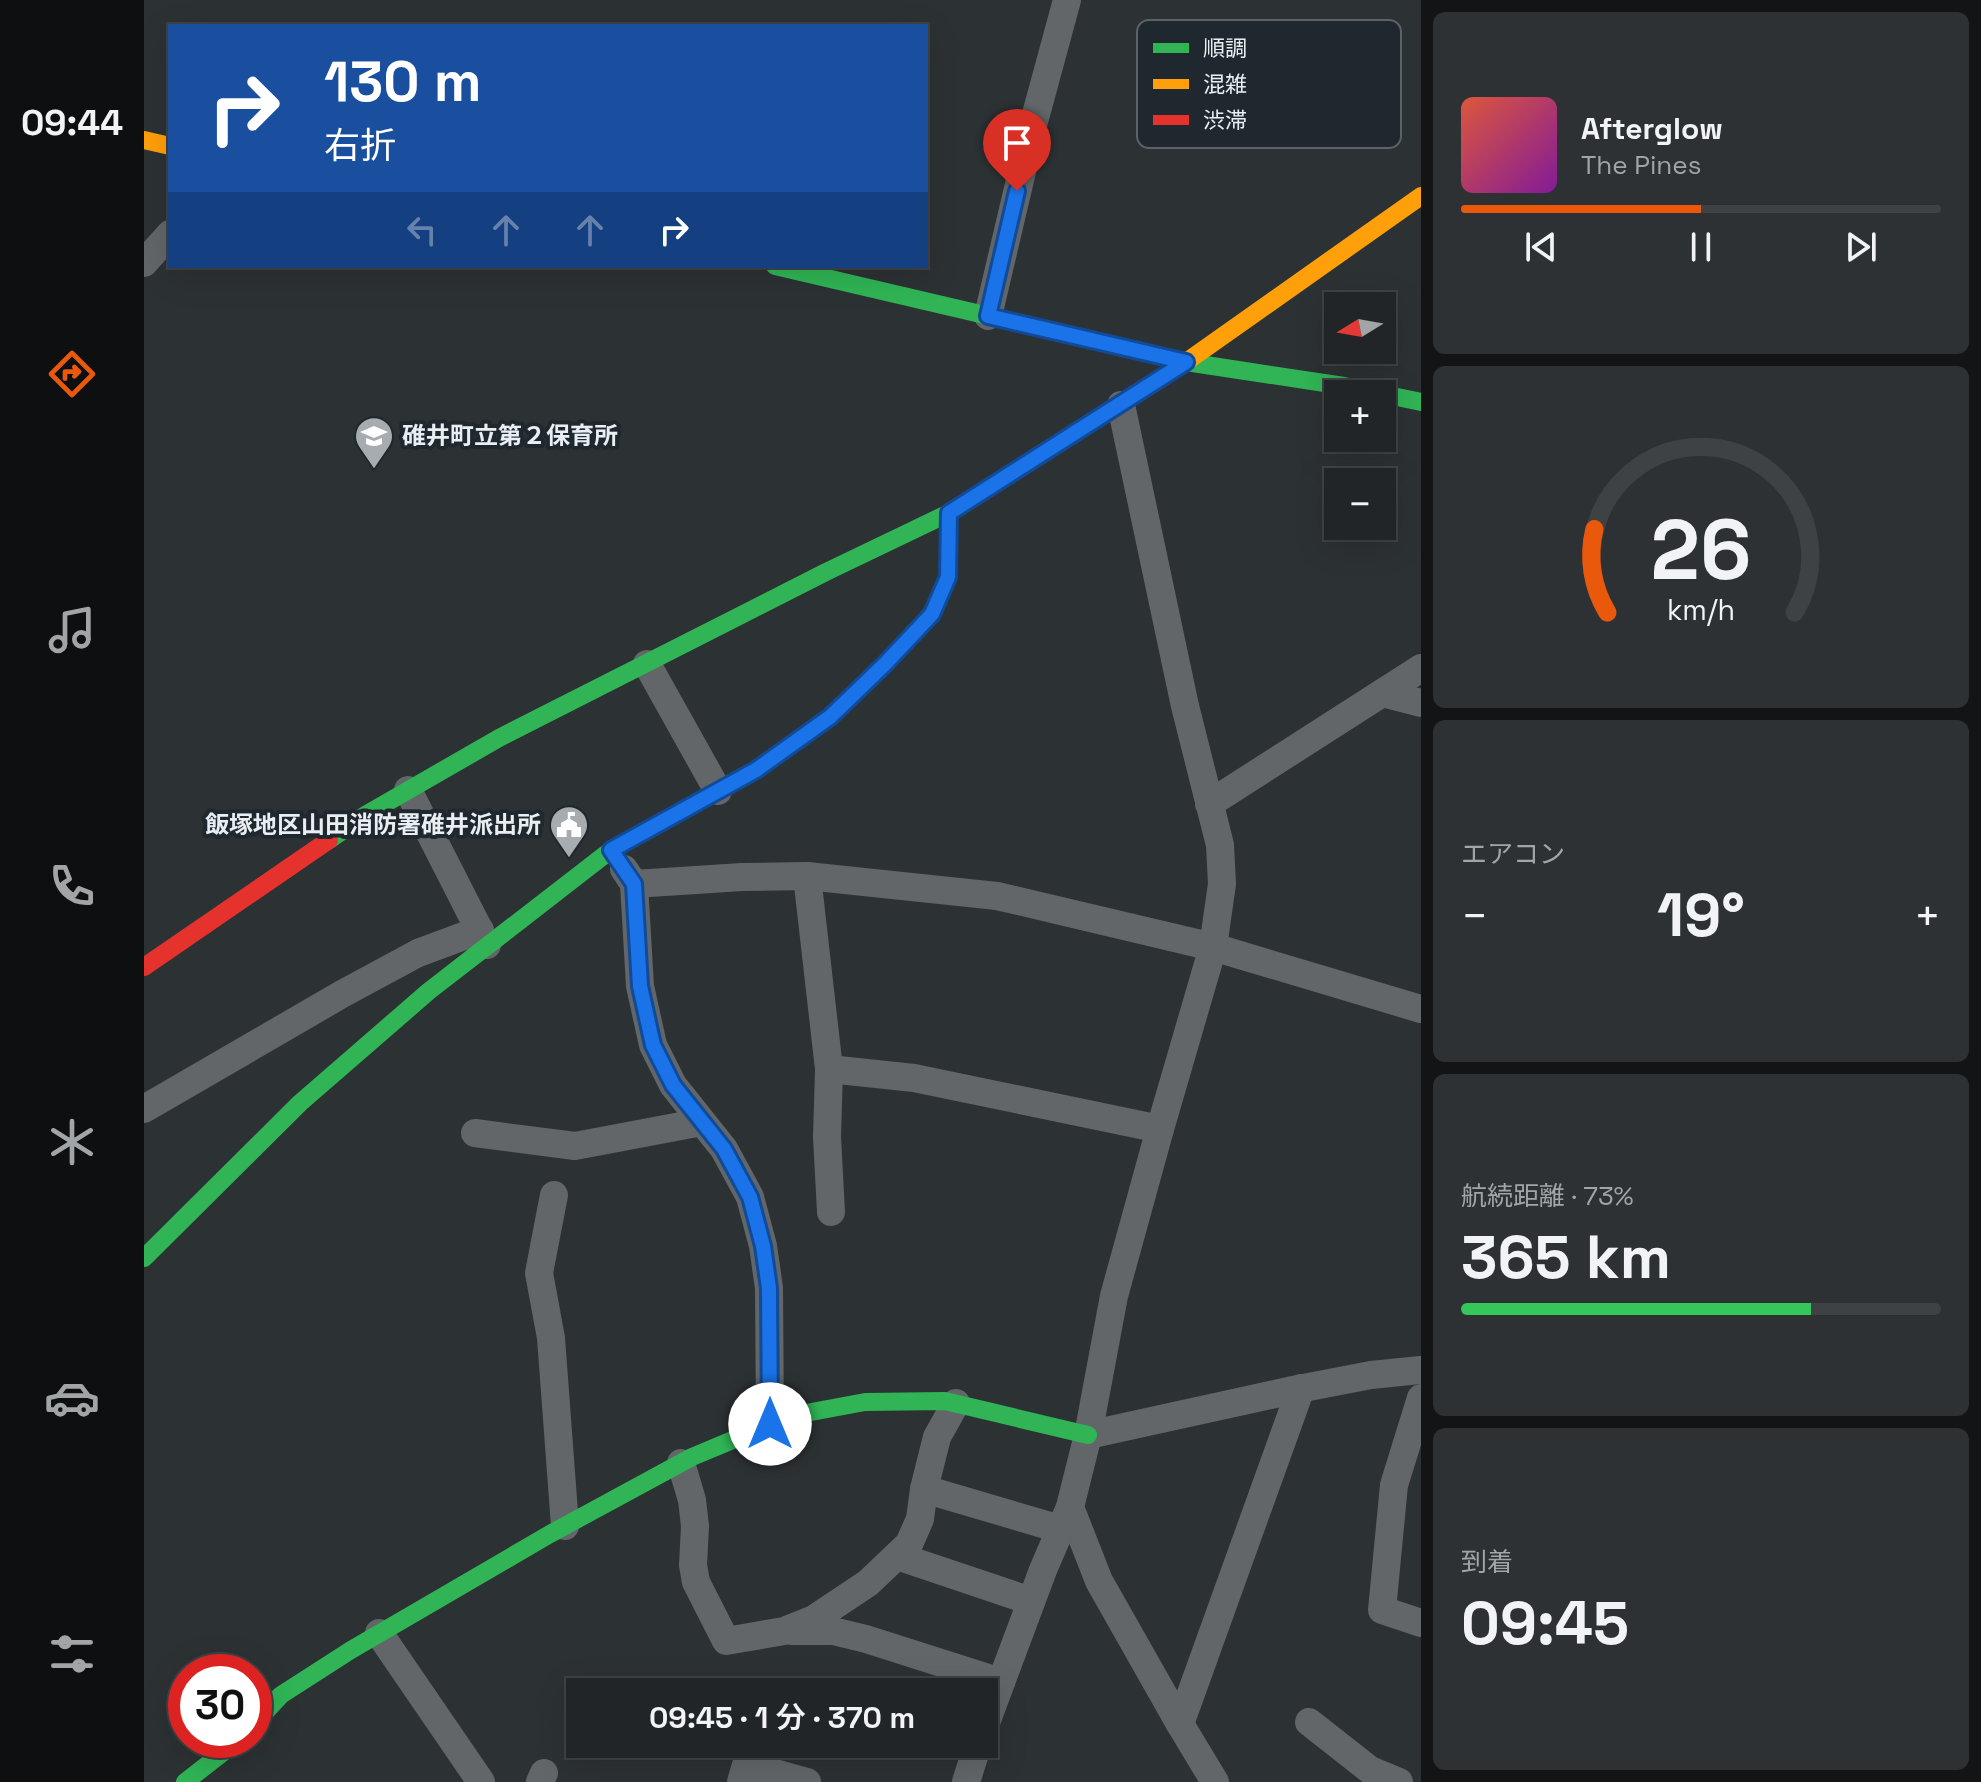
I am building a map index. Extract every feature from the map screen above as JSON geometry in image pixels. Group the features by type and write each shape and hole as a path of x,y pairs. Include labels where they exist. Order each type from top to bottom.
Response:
{"street":[{"path":"988,316 1032,129 1067,0"},
{"path":"144,140 168,146"},
{"path":"144,967 367,814 499,738 949,513 1186,362 1421,196"},
{"path":"144,263 168,236"},
{"path":"784,268 1186,362 1344,386 1421,402"},
{"path":"998,1690 1065,1518 1088,1435 1114,1296 1213,947 1222,884 1220,845 1185,706 1121,405"},
{"path":"144,1258 300,1103 429,991 484,938 611,850 756,770 830,717 932,614 948,577 949,513"},
{"path":"647,664 718,791"},
{"path":"1209,804 1421,668"},
{"path":"1382,693 1421,703"},
{"path":"408,790 484,938"},
{"path":"611,850 634,884 640,986 653,1045 673,1085 724,1149 750,1197 763,1246 769,1288 770,1424"},
{"path":"634,884 807,876 997,896 1213,947 1421,1009"},
{"path":"807,876 829,1069 827,1137 831,1212"},
{"path":"144,1109 418,953 484,938"},
{"path":"829,1069 914,1078 1160,1129"},
{"path":"475,1133 575,1146 702,1122"},
{"path":"554,1195 539,1273 551,1338 565,1526"},
{"path":"272,1705 281,1695 351,1650 565,1526 681,1463 790,1416 865,1402 945,1401 1088,1435 1301,1388 1371,1375 1421,1370"},
{"path":"1180,1724 1301,1388"},
{"path":"1421,1398 1394,1485 1382,1610 1421,1623"},
{"path":"784,1631 814,1619 868,1583 909,1544 920,1519 937,1437 956,1403"},
{"path":"681,1463 692,1500 696,1582 726,1641 784,1631 833,1631 1001,1682"},
{"path":"924,1489 1065,1518"},
{"path":"1065,1518 1215,1782"},
{"path":"897,1556 1031,1601"},
{"path":"379,1633 481,1782"},
{"path":"1309,1722 1370,1770 1399,1782"},
{"path":"185,1782 216,1758"},
{"path":"966,1782 974,1758"},
{"path":"741,1782 746,1765 807,1782"}],"traffic: fast":[{"path":"784,268 1186,362 1344,386 1421,402"},
{"path":"329,840 367,814 499,738 949,513 988,488"},
{"path":"144,1258 300,1103 429,991 611,850 760,767"},
{"path":"272,1705 281,1695 351,1650 550,1534 692,1457 790,1416 865,1402 945,1401 1088,1435"},
{"path":"185,1782 216,1758"}],"traffic: slow":[{"path":"144,140 168,146"},
{"path":"988,488 1186,362 1421,196"}],"traffic: jam":[{"path":"760,767 830,717 932,614 948,577 949,513"},
{"path":"144,967 329,840"}],"place":[{"name":"碓井町立第２保育所","path":"374,470"},
{"name":"飯塚地区山田消防署碓井派出所","path":"569,859"}],"route":[{"path":"770,1424 769,1288 763,1246 750,1197 724,1149 673,1085 653,1045 640,986 634,884 611,850 756,770 830,717 932,614 948,577 949,513 1186,362 988,316 1017,191"}]}
